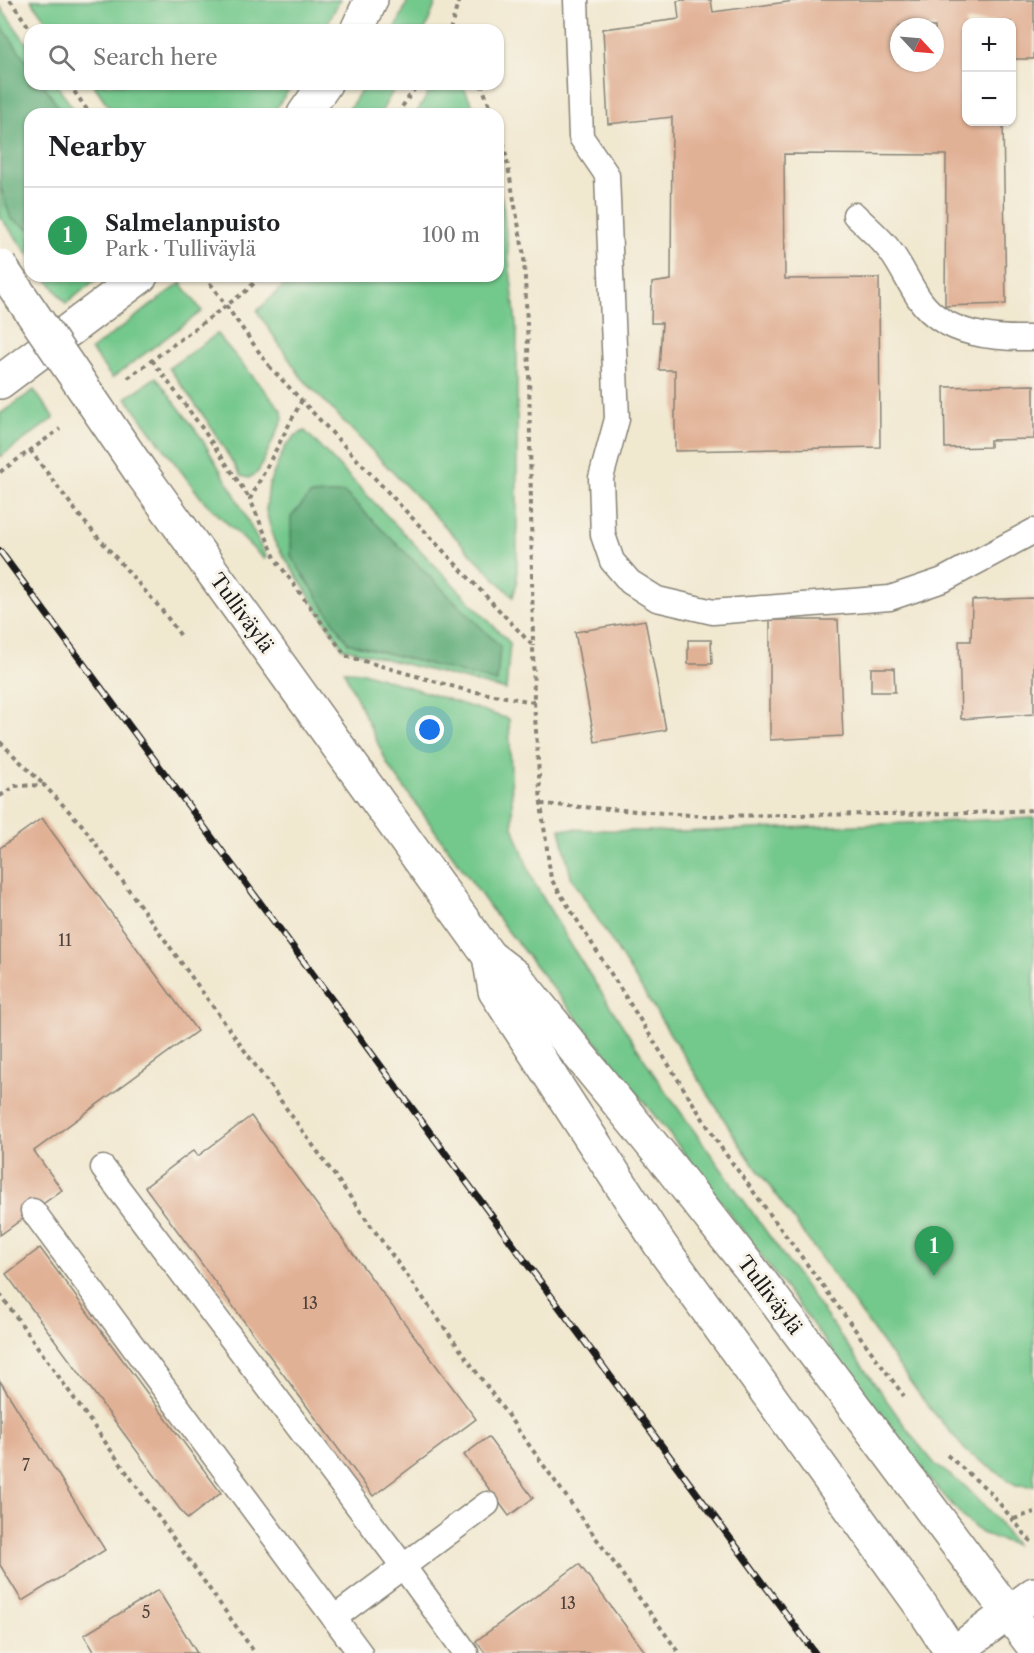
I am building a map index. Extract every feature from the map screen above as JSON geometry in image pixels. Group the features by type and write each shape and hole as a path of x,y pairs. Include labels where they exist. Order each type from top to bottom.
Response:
{"main road":[{"path":"360,24 371,0"},
{"path":"308,108 321,90"},
{"name":"Tulliväylä","path":"0,266 142,474 489,956 515,976 1021,1602 1034,1647"},
{"path":"0,382 133,282"},
{"name":"Tulliväylä","path":"489,956 495,991 661,1246 953,1653"},
{"path":"953,1653 1021,1602"}],"lane":[{"path":"576,0 581,136 607,175 617,419 601,478 603,535 612,561 630,582 657,599 713,612 890,598 943,580 1034,531"},
{"path":"855,215 890,250 920,301 940,321 964,332 1034,338"},
{"path":"103,1168 466,1653"},
{"path":"33,1211 360,1653"},
{"path":"334,1618 487,1504"}],"path":[{"path":"10,0 27,24"},
{"path":"452,24 459,0"},
{"path":"73,90 86,108"},
{"path":"401,108 414,90"},
{"path":"483,90 491,108"},
{"path":"504,145 524,256 530,370 534,702 541,804 551,879 722,1149 906,1399"},
{"path":"210,282 269,366 533,646"},
{"path":"124,381 255,282"},
{"path":"152,360 250,499 276,560 346,656 465,690 534,702"},
{"path":"250,499 302,400"},
{"path":"0,472 68,423"},
{"path":"30,450 82,519 181,636"},
{"path":"0,742 82,825 679,1653"},
{"path":"0,796 15,786 44,784"},
{"path":"541,804 704,816 973,813 1034,810"},
{"path":"0,1294 255,1653"},
{"path":"941,1447 948,1457 988,1491 1034,1545"},
{"path":"1014,1519 1034,1512"}],"green space":[{"path":"31,0 340,0 327,24 49,24"},
{"path":"408,0 437,0 427,24 398,24"},
{"path":"0,6 24,40 24,90 60,90 73,108 24,108 24,248 0,217"},
{"path":"0,24 24,58 24,90 47,90 59,108 24,108 24,226 11,219 0,186"},
{"path":"97,90 289,90 276,108 110,108"},
{"path":"361,90 394,90 383,108 350,108"},
{"path":"436,90 465,90 474,108 419,108 428,93"},
{"path":"504,213 517,333 517,583 513,597 301,377 257,311 288,282 504,282"},
{"path":"50,282 93,282 66,304"},
{"path":"181,283 202,311 112,378 91,350"},
{"path":"217,334 282,411 283,419 258,472 249,478 241,476 208,422 169,368"},
{"path":"156,377 200,436 235,495 266,557 264,559 202,499 126,398"},
{"path":"34,390 54,418 0,457 0,414"},
{"path":"305,431 510,643 506,690 343,648 274,541 266,511 269,484 285,447 296,435"},
{"path":"345,493 500,646 497,682 348,643 291,557 291,517 310,495"},
{"path":"344,671 363,672 509,719 513,827 533,881 574,950 657,1079 915,1440 935,1464 966,1487 995,1517 1015,1545 981,1533 965,1519 923,1472 685,1154 499,920 388,765"},
{"path":"1034,818 1034,1486 1016,1485 967,1452 924,1401 744,1151 571,877 560,829 679,832"}],"building":[{"path":"682,0 711,0 713,12 802,0 1034,0 1034,59 1016,59 1016,18 962,18 962,126 1003,126 1006,304 945,306 946,155 784,154 785,279 879,278 880,447 675,451 675,370 659,370 662,323 651,323 652,283 671,280 672,117 608,124 603,29 679,19 677,1"},
{"path":"1034,385 1034,439 990,440 990,447 945,448 944,387"},
{"path":"1034,598 1034,714 961,719 959,641 971,641 972,600"},
{"path":"645,620 666,730 595,742 575,632"},
{"path":"770,620 838,620 843,736 770,740"},
{"path":"688,640 711,640 712,664 688,664"},
{"path":"871,668 894,668 895,692 871,692"},
{"path":"42,818 197,1031 34,1151 62,1190 0,1235 0,848"},
{"path":"251,1116 476,1419 373,1496 145,1187 194,1150 198,1156"},
{"path":"40,1248 221,1493 187,1519 6,1274"},
{"path":"0,1381 105,1550 22,1601 0,1565"},
{"path":"488,1437 533,1498 509,1516 464,1455"},
{"path":"579,1564 646,1653 485,1653 476,1641"},
{"path":"158,1590 197,1653 95,1653 84,1635"}],"railway":[{"path":"0,551 815,1653"}],"place":[{"name":"Salmelanpuisto","path":"934,1276"}]}
